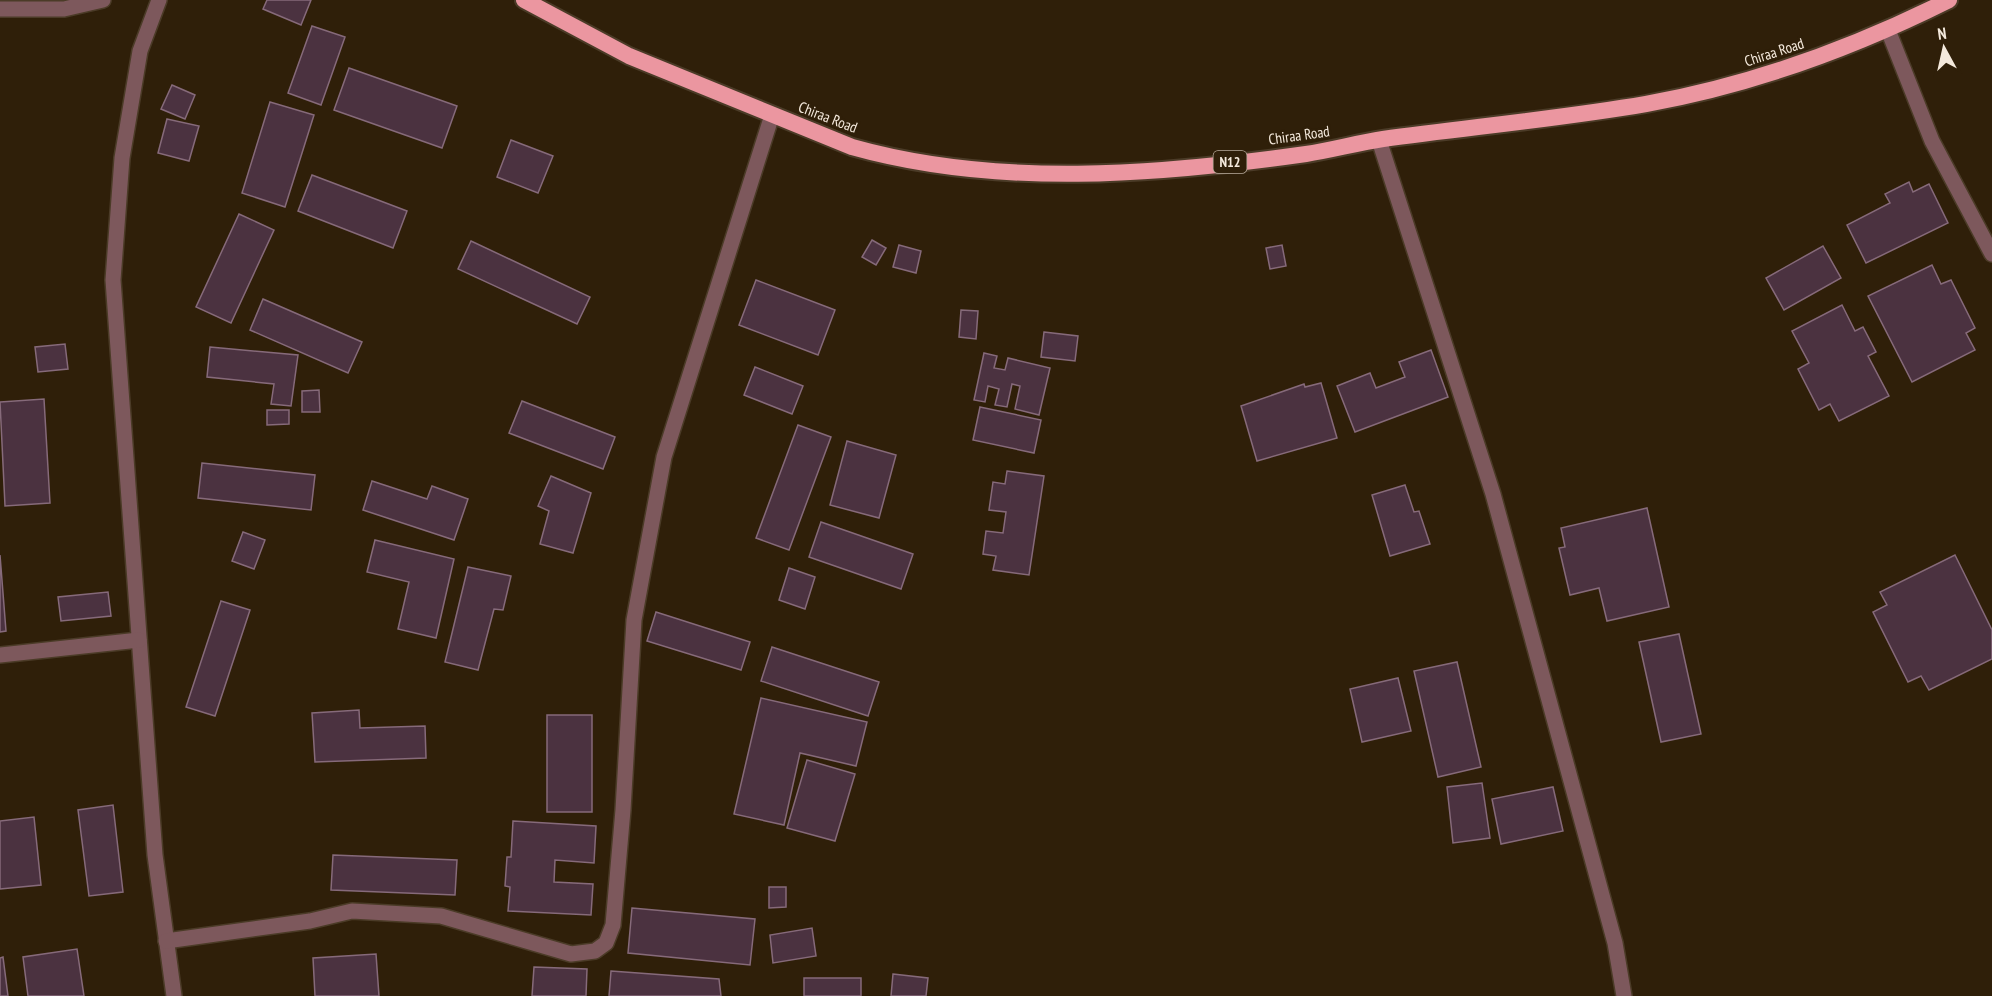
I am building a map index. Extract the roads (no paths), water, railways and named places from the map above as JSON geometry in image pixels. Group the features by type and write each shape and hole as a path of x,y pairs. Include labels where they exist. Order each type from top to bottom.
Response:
{"highway":[{"name":"Chiraa Road","path":"524,0 629,56 852,147 888,157 959,168 1038,173 1140,172 1307,154 1379,140 1646,104 1725,86 1796,65 1888,30 1949,0"}],"street":[{"path":"0,9 64,9 103,0"},
{"path":"159,0 140,51 136,72 122,159 113,280 155,855 174,996"},
{"path":"1888,30 1932,141 1992,254"},
{"path":"166,941 310,921 352,911 441,916 571,954 595,951 606,943 613,926 634,620 664,457 772,115"},
{"path":"1379,140 1493,494 1615,942 1624,996"},
{"path":"0,654 139,640"}]}
